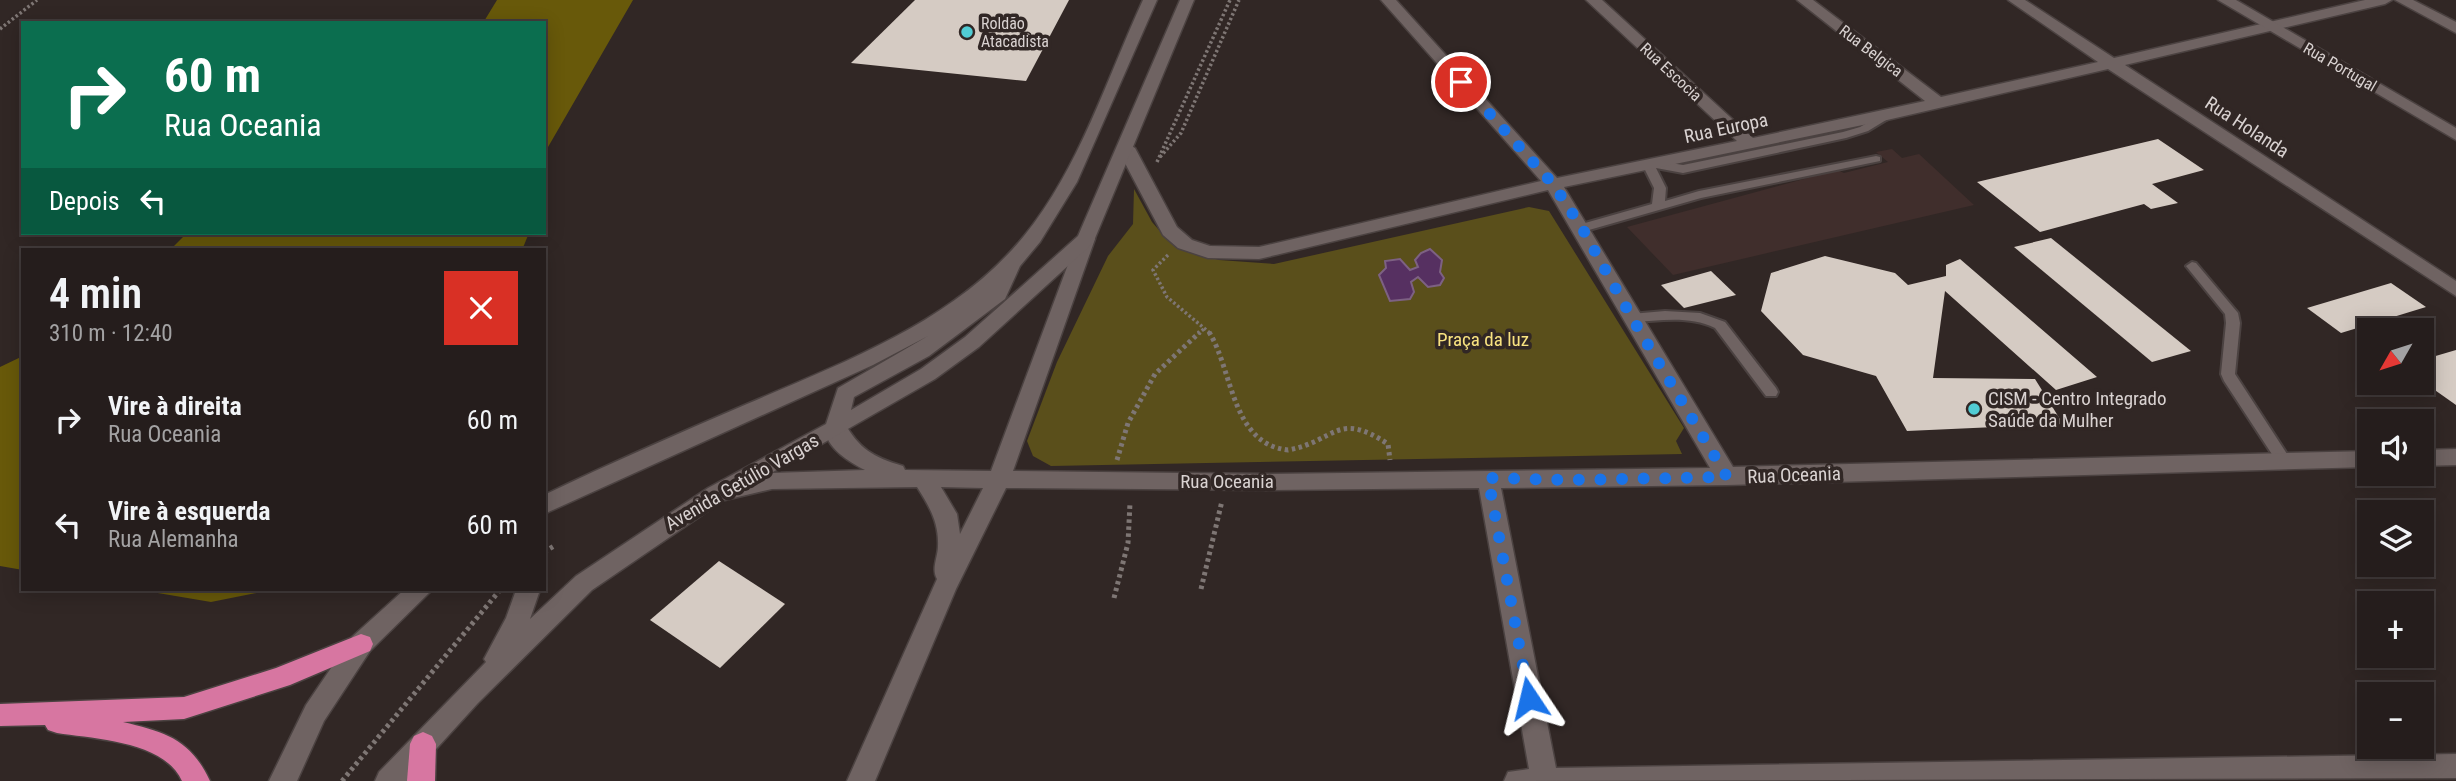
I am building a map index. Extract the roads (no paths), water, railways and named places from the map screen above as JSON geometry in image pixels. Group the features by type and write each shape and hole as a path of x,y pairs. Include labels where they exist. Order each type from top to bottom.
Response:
{"highway":[{"path":"0,716 184,708 281,677 361,644"},
{"path":"0,716 122,732 163,746 184,760 196,781"},
{"path":"421,781 423,744"}],"street":[{"path":"546,504 620,468 873,358 924,331 1012,263 1033,239 1055,203 1150,0"},
{"name":"Avenida Getúlio Vargas","path":"861,781 944,590 999,479 1086,239 1187,0"},
{"path":"1388,0 1553,184 1582,228 1727,477"},
{"name":"Rua Escocia","path":"1593,0 1750,144"},
{"name":"Rua Belgica","path":"1804,0 1937,102"},
{"name":"Rua Holanda","path":"2015,0 2456,290"},
{"name":"Rua Portugal","path":"2225,0 2456,135"},
{"name":"Rua Europa","path":"1126,148 1161,217 1170,231 1185,244 1208,252 1259,253 1553,184 1887,115 2385,0"},
{"path":"2402,0 2456,28"},
{"name":"Avenida Getúlio Vargas","path":"389,781 488,676 584,583 716,494 897,394 972,342 1086,239"},
{"path":"836,428 845,393 922,351 998,294 1012,263"},
{"name":"Rua Oceania","path":"836,428 836,434 850,453 872,466 925,481"},
{"path":"2434,457 2456,457"},
{"name":"Rua Oceania","path":"716,494 772,481 852,478 925,481 999,479 1268,482 1488,478 1572,480 2357,459"},
{"path":"1488,478 1532,780 2456,766"},
{"path":"925,481 946,514 950,545 944,590"},
{"path":"283,781 315,713 361,644 419,591"},
{"path":"488,676 518,620 528,591"}],"lane":[{"path":"1650,164 1683,169 1846,135 1864,129 1887,115"},
{"path":"1582,228 1699,195 1876,159"},
{"path":"1650,164 1660,188 1658,207"},
{"path":"2192,266 2231,313 2233,323 2228,374 2284,461"},
{"path":"1632,318 1695,315 1709,318 1720,325 1771,392"}],"place":[{"name":"Roldão Atacadista","path":"967,32"},
{"name":"CISM - Centro Integrado Saúde da Mulher","path":"1974,409"}],"park label":[{"name":"Praça da luz","path":"1483,339"}]}
